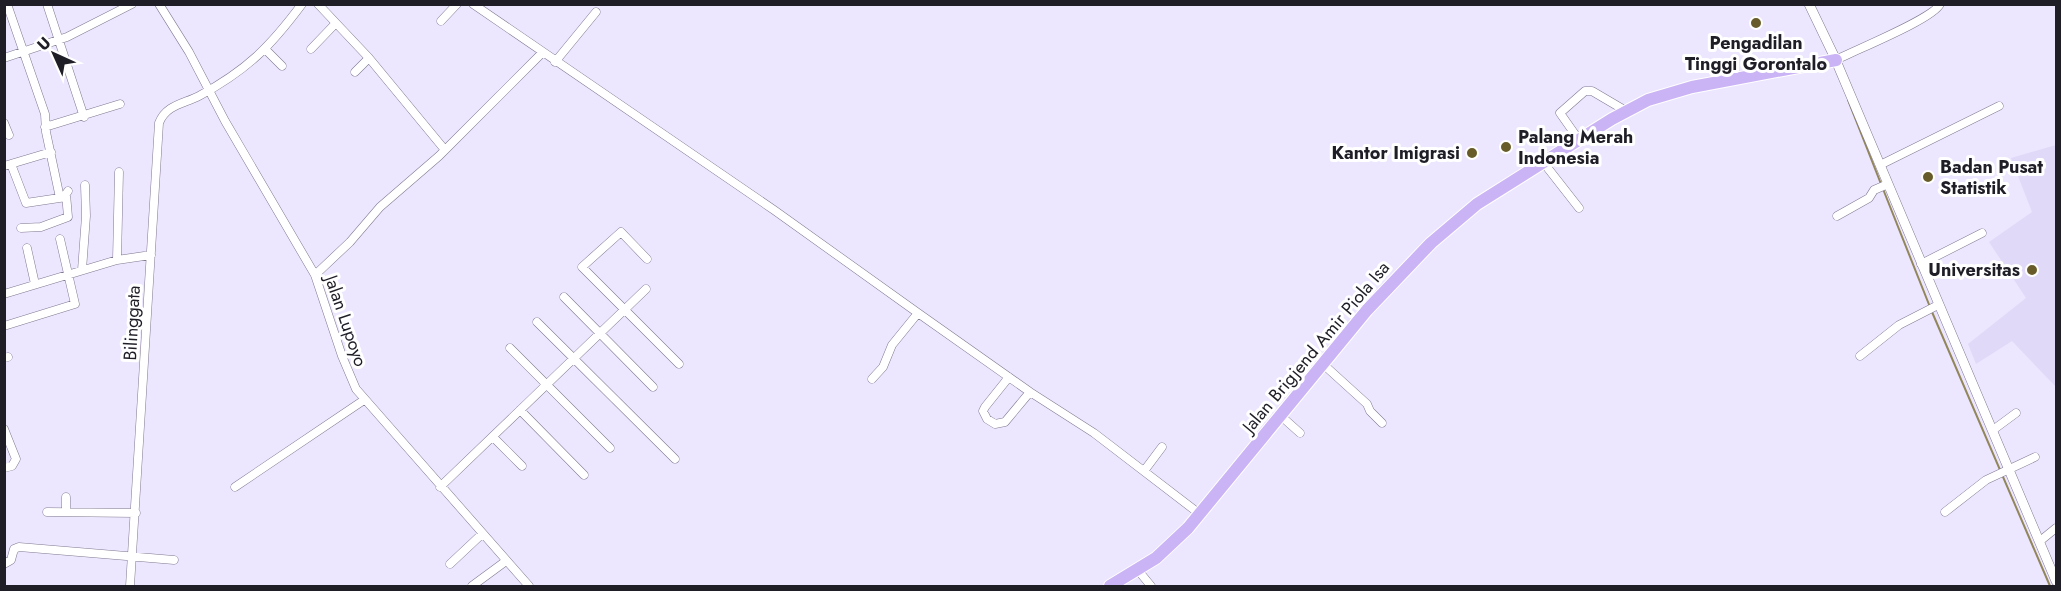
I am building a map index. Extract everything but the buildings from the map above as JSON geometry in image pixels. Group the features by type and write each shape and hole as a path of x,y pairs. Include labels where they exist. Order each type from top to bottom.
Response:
{"main road":[{"name":"Jalan Brigjend Amir Piola Isa","path":"1111,586 1166,549 1202,515 1367,310 1431,243 1477,204 1626,111 1648,100 1692,87 1836,60"}],"street":[{"path":"7,4 45,114 45,127 65,195 68,217 40,226 21,228"},
{"path":"47,4 84,117"},
{"path":"4,58 58,39 132,4"},
{"name":"Jalan Lupoyo","path":"159,4 315,275 350,377 364,400 529,586"},
{"name":"Bilinggata","path":"130,586 127,557 159,123 169,108 209,90 267,50 302,4"},
{"path":"318,4 369,58 445,150"},
{"path":"441,21 457,4"},
{"path":"473,4 774,210 1030,392 1094,433 1202,515"},
{"path":"1809,4 1836,60 1880,165 1883,186 1921,264 1933,308 1993,430 2007,471 2056,581"},
{"path":"1836,60 1914,23 1937,10 1940,4"},
{"path":"555,62 596,12"},
{"path":"311,49 335,24"},
{"path":"267,50 282,66"},
{"path":"315,275 350,242 380,207 445,150 542,53"},
{"path":"355,72 369,58"},
{"path":"1579,140 1560,113 1585,91 1592,91 1626,111"},
{"path":"45,127 84,117 120,104"},
{"path":"1880,165 1999,106"},
{"path":"4,123 9,135"},
{"path":"51,152 8,165 26,203 65,195"},
{"path":"1543,162 1579,208"},
{"path":"117,260 119,172"},
{"path":"82,270 87,216 85,185"},
{"path":"1837,216 1869,198 1883,186"},
{"path":"647,259 621,232 582,267 679,364"},
{"path":"1921,264 1982,233"},
{"path":"4,326 72,306 76,301 60,239"},
{"path":"27,248 35,284"},
{"path":"4,294 117,260 148,255"},
{"path":"440,487 646,290"},
{"path":"564,297 653,387"},
{"path":"1860,356 1899,326 1933,308"},
{"path":"872,379 883,367 892,345 918,313"},
{"path":"537,322 675,459"},
{"path":"510,348 610,448"},
{"path":"1324,364 1367,404 1369,410 1382,423"},
{"path":"1009,377 983,411 987,418 995,424 1005,422 1030,392"},
{"path":"235,487 364,400"},
{"path":"520,410 584,475"},
{"path":"1993,430 2016,413"},
{"path":"1281,416 1300,432"},
{"path":"4,429 16,459 16,462 4,468"},
{"path":"493,437 522,466"},
{"path":"1144,471 1162,447"},
{"path":"1945,512 1974,488 2035,457"},
{"path":"66,497 66,512"},
{"path":"47,512 132,512"},
{"path":"2040,541 2056,528"},
{"path":"450,564 482,534"},
{"path":"4,564 11,560 14,549 19,547 174,560"},
{"path":"472,586 506,561"},
{"path":"1137,569 1151,586"}],"shaded area":[{"name":"Universitas","path":"2056,145 2056,387 2012,341 1976,364 1968,344 2026,298 1989,242 2032,212 2011,158"}],"waterway":[{"path":"1848,100 1881,184"},
{"path":"1883,189 1930,307"},
{"path":"1932,312 2050,586"}],"place":[{"name":"Pengadilan Tinggi Gorontalo","path":"1756,23"},
{"name":"Palang Merah Indonesia","path":"1506,147"},
{"name":"Kantor Imigrasi","path":"1472,153"},
{"name":"Badan Pusat Statistik","path":"1928,177"},
{"name":"Universitas","path":"2032,270"}]}
